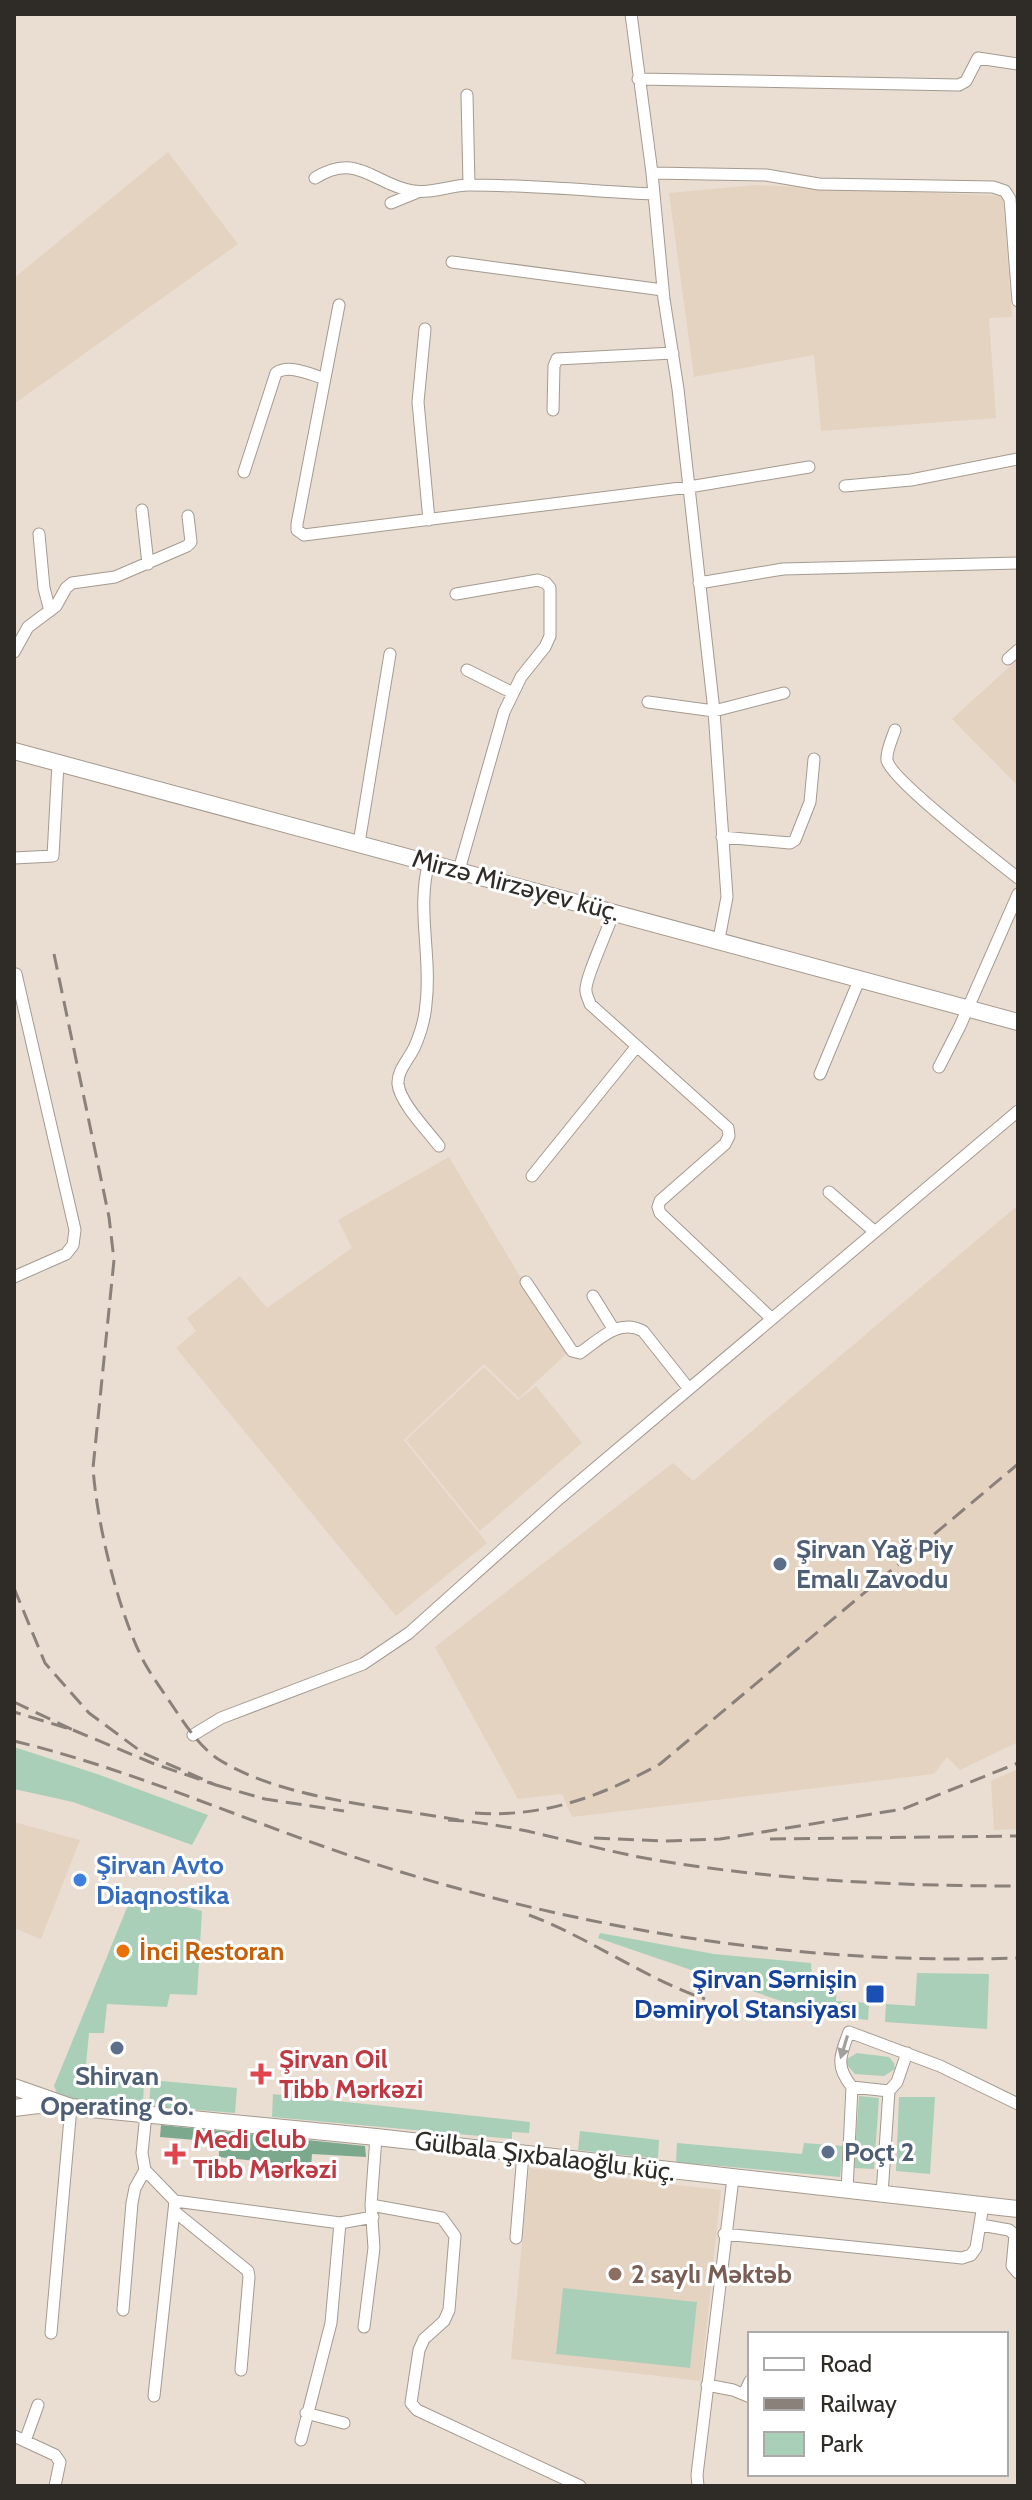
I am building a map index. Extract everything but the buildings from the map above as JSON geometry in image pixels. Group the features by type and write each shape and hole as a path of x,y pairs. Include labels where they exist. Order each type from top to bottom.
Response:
{"main road":[{"name":"Mirzə Mirzəyev küç.","path":"14,751 1018,1022"},
{"path":"14,2087 71,2107"},
{"path":"14,2108 38,2105 71,2107"},
{"name":"Gülbala Şıxbalaoğlu küç.","path":"71,2107 376,2137 1018,2209"}],"street":[{"path":"631,14 714,711 727,897 719,939"},
{"path":"638,79 959,85 966,81 978,58 1018,64"},
{"path":"467,95 469,185"},
{"path":"315,178 328,170 358,168 418,192"},
{"path":"652,173 744,174 819,184 993,187 1005,191 1010,199 1018,301"},
{"path":"391,203 418,192 469,185 654,194"},
{"path":"452,262 663,290"},
{"path":"339,305 297,524 300,534 310,536 689,487 809,467"},
{"path":"425,329 418,402 429,520"},
{"path":"553,410 554,366 557,359 673,353"},
{"path":"244,472 276,373 289,369 323,378"},
{"path":"845,486 923,478 1018,459"},
{"path":"142,510 148,564"},
{"path":"14,652 28,627 50,611 72,583 115,577 191,542 188,516"},
{"path":"39,534 44,588 50,611"},
{"path":"699,583 783,569 1018,563"},
{"path":"456,594 538,580 550,588 550,636 545,647 528,665 513,693 492,749 459,870"},
{"path":"1008,659 1018,650"},
{"path":"359,843 390,654"},
{"path":"467,670 513,693"},
{"path":"648,702 714,711 784,693"},
{"path":"895,730 887,752 890,768 950,824 1018,878"},
{"path":"722,837 790,843 795,840 810,802 814,759"},
{"path":"14,858 53,856 58,763"},
{"path":"429,862 423,897 428,976 426,1003 422,1029 398,1083 407,1105 439,1146"},
{"path":"939,1067 1018,894"},
{"path":"614,911 601,951 588,976 585,990 590,1004 728,1128 729,1136 725,1144 660,1201 660,1213 772,1319"},
{"path":"14,1277 66,1254 73,1245 75,1230 16,974"},
{"path":"820,1074 860,978"},
{"path":"532,1176 637,1046"},
{"path":"193,1735 221,1718 344,1672 389,1648 1018,1111"},
{"path":"829,1192 875,1232"},
{"path":"526,1282 572,1351 580,1353 614,1330 628,1325 643,1331 689,1389"},
{"path":"593,1296 614,1330"},
{"path":"847,2190 852,2087 842,2075 840,2063 849,2032 951,2071 1018,2104"},
{"path":"882,2194 889,2091 897,2082 907,2053"},
{"path":"852,2087 889,2091"},
{"path":"51,2333 71,2107"},
{"path":"146,2114 142,2153 145,2170 174,2206 248,2271 241,2370"},
{"path":"364,2327 374,2248 372,2211 376,2137"},
{"path":"516,2238 523,2154"},
{"path":"123,2310 132,2203 135,2188 145,2170"},
{"path":"698,2486 724,2234 733,2178"},
{"path":"724,2234 962,2258 971,2255 976,2248 983,2205"},
{"path":"174,2206 340,2223 372,2211 442,2218 455,2236 457,2246 449,2310 444,2321 424,2339 419,2350 411,2403 417,2410 580,2486"},
{"path":"154,2396 174,2206"},
{"path":"301,2440 331,2323 340,2223"},
{"path":"981,2225 1009,2230 1015,2235 1012,2266 1018,2273"},
{"path":"707,2385 747,2395"},
{"path":"38,2405 19,2438 55,2455 60,2462 55,2486"},
{"path":"306,2413 344,2423"}],"shaded area":[{"path":"168,152 238,244 14,404 14,278"},
{"path":"756,185 1003,196 1012,317 989,318 996,418 821,431 814,355 694,377 669,193"},
{"path":"1018,659 1018,786 952,719"},
{"path":"449,1157 566,1354 519,1398 484,1364 404,1440 487,1543 396,1616 176,1348 196,1331 187,1318 240,1276 267,1308 352,1248 338,1220"},
{"name":"Şirvan Yağ Piy Emalı Zavodu","path":"1018,1205 1018,1742 960,1770 947,1757 934,1774 572,1817 562,1794 518,1799 435,1647 673,1463 693,1481"},
{"path":"484,1367 518,1400 536,1386 582,1443 480,1531 406,1440"},
{"path":"1018,1769 1018,1829 994,1830 991,1781"},
{"path":"14,1822 80,1840 41,1939 14,1928"},
{"name":"2 saylı Məktəb","path":"529,2168 721,2190 701,2381 511,2359"}],"green space":[{"path":"14,1747 208,1815 192,1845 73,1802 14,1789"},
{"path":"133,1893 202,1911 197,1995 170,1994 167,2007 107,2004 104,2033 89,2033 85,2074 144,2079 143,2106 76,2101 58,2096 54,2086"},
{"path":"600,1933 714,1954 811,1963 812,1980 837,1982 836,2001 869,2003 868,2020 819,2014 598,1938"},
{"path":"917,1973 989,1974 987,2029 885,2022 886,2004 915,2006"},
{"path":"857,2053 889,2057 895,2069 884,2076 855,2074 847,2065 847,2059"},
{"path":"151,2080 237,2088 235,2113 149,2106"},
{"path":"273,2094 530,2122 529,2133 512,2132 512,2139 272,2117"},
{"path":"859,2096 879,2098 874,2169 854,2168"},
{"path":"899,2097 935,2097 930,2174 896,2171"},
{"path":"161,2125 365,2146 366,2157 312,2154 311,2167 219,2157 219,2142 160,2137"},
{"path":"580,2131 659,2140 658,2159 578,2150"},
{"path":"677,2143 802,2154 804,2143 843,2146 840,2177 676,2162"},
{"path":"563,2288 697,2302 690,2368 556,2354"}],"railway":[{"path":"54,954 109,1217 114,1260 93,1468 95,1490 117,1593 144,1662 199,1742 218,1759 243,1773 335,1800 459,1820"},
{"path":"475,1813 524,1812 571,1802 616,1786 660,1764 1018,1464"},
{"path":"14,1588 45,1663 89,1713 143,1753 216,1785 152,1763 73,1730"},
{"path":"14,1702 73,1730 14,1712"},
{"path":"14,1741 100,1765 351,1856 432,1881 597,1922 765,1948 934,1959 1018,1958"},
{"path":"594,1838 666,1841 720,1839 903,1809 1018,1763"},
{"path":"216,1785 265,1799 344,1811"},
{"path":"448,1820 524,1830 650,1859 742,1872 879,1883 1018,1886"},
{"path":"770,1839 1018,1836"},
{"path":"529,1915 705,1999"}],"place":[{"name":"Şirvan Yağ Piy Emalı Zavodu","path":"780,1564"},
{"name":"Şirvan Avto Diaqnostika","path":"80,1880"},
{"name":"İnci Restoran","path":"123,1951"},
{"name":"Şirvan Sərnişin Dəmiryol Stansiyası","path":"875,1994"},
{"name":"Shirvan Operating Co.","path":"117,2048"},
{"name":"Şirvan Oil Tibb Mərkəzi","path":"261,2074"},
{"name":"Poçt 2","path":"828,2152"},
{"name":"Medi Club Tibb Mərkəzi","path":"175,2154"},
{"name":"2 saylı Məktəb","path":"615,2274"}]}
